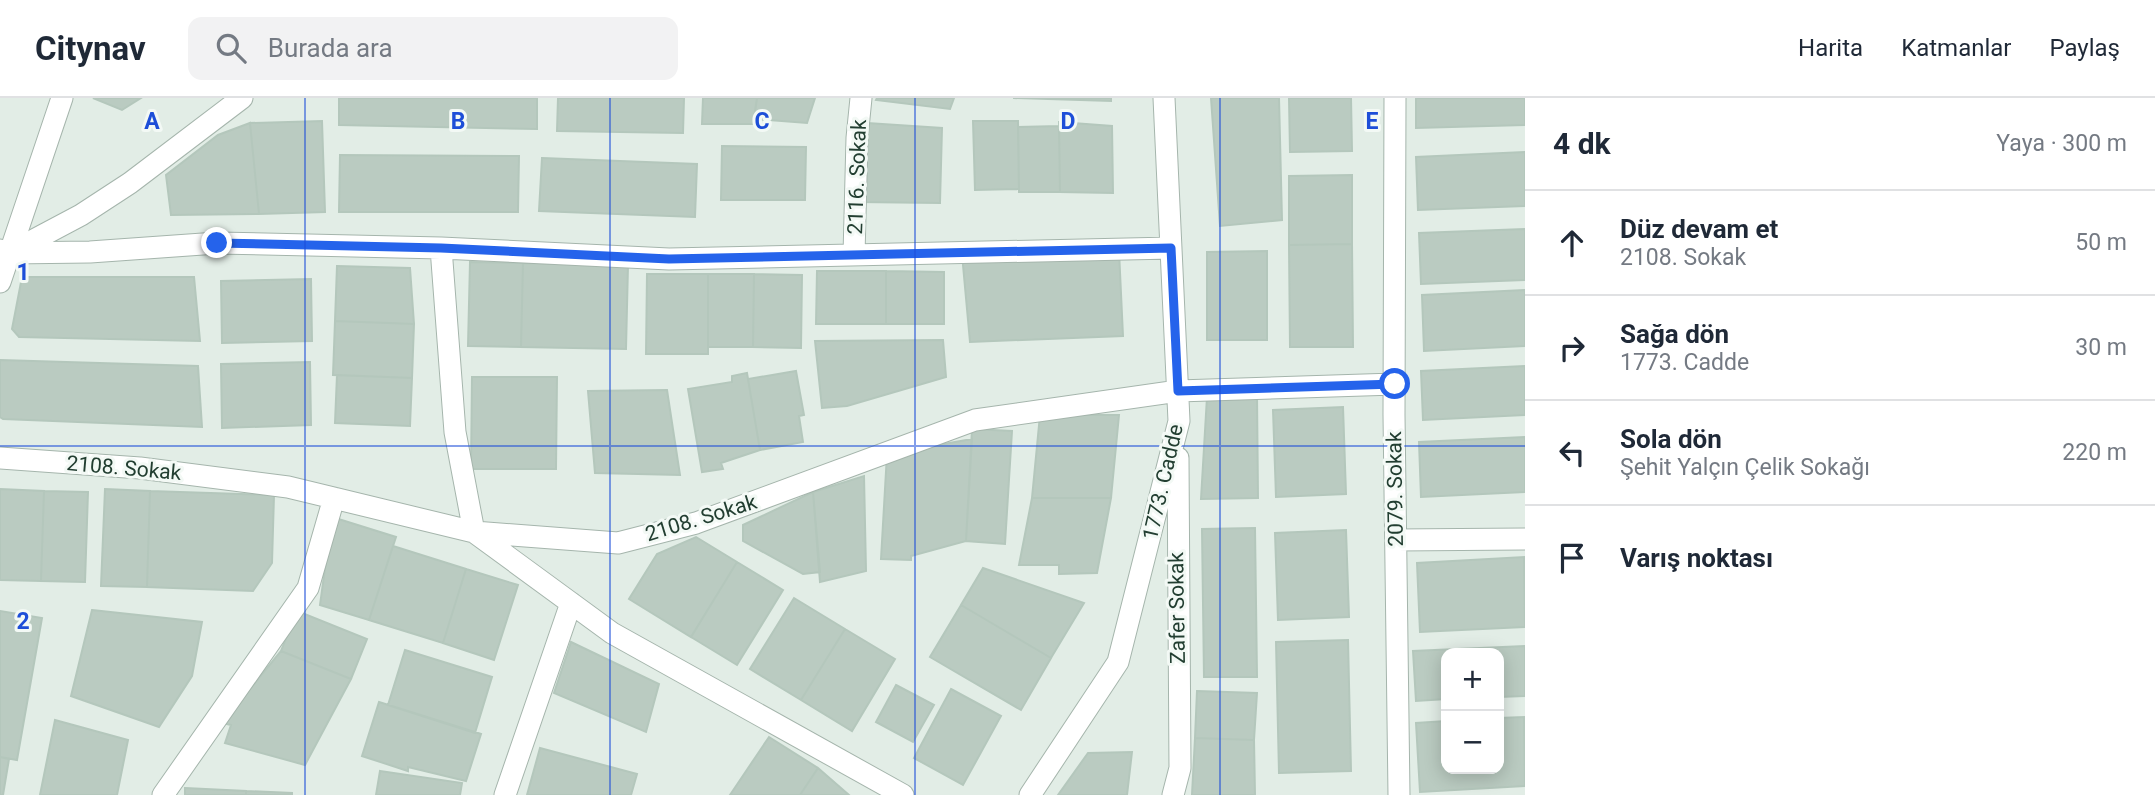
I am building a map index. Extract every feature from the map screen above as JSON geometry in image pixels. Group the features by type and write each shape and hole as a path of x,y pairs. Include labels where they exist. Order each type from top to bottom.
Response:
{"street":[{"path":"0,282 5,251 62,98"},
{"path":"5,251 81,215 130,183 242,98"},
{"name":"2116. Sokak","path":"854,255 856,138 861,98"},
{"name":"1773. Cadde","path":"1030,795 1118,662 1179,421 1164,98"},
{"name":"2079. Sokak","path":"1395,98 1399,795"},
{"path":"5,251 90,252 217,243 441,248 669,259 1171,248"},
{"path":"441,248 455,432 474,532 612,633 903,795"},
{"name":"2108. Sokak","path":"0,457 140,468 288,487 474,532 618,543 696,523 975,420 1178,391 1395,384"},
{"name":"Zafer Sokak","path":"1173,795 1180,768 1176,544 1179,421"},
{"path":"163,795 308,588 334,498"},
{"path":"1396,540 1525,539"},
{"path":"505,795 571,603"}],"building":[{"path":"93,98 141,98 122,110"},
{"path":"339,98 537,98 537,129 339,125"},
{"path":"558,98 684,98 683,133 557,131"},
{"path":"703,98 757,98 753,124 702,124"},
{"path":"757,98 815,98 807,123 754,119"},
{"path":"954,98 950,109 876,100"},
{"path":"1013,98 1111,98 1111,101"},
{"path":"1211,98 1279,98 1282,220 1220,226"},
{"path":"1289,98 1351,98 1352,151 1290,152"},
{"path":"1416,98 1525,98 1525,125 1416,128"},
{"path":"322,121 325,212 259,214 250,123"},
{"path":"973,121 1018,121 1019,189 975,190"},
{"path":"1059,122 1112,126 1113,193 1060,192"},
{"path":"250,123 259,214 171,215 166,175 218,135"},
{"path":"867,123 942,128 940,203 858,202"},
{"path":"1059,126 1060,192 1019,192 1018,127"},
{"path":"722,146 806,147 805,200 721,200"},
{"path":"1525,152 1525,206 1418,210 1416,157"},
{"path":"340,155 519,156 518,212 339,212"},
{"path":"542,158 697,164 695,217 539,211"},
{"path":"1352,175 1352,244 1289,245 1289,176"},
{"path":"1525,229 1525,280 1421,284 1419,233"},
{"path":"1352,244 1353,347 1290,347 1289,245"},
{"path":"1119,251 1123,336 970,342 962,254"},
{"path":"1267,251 1267,340 1207,340 1207,252"},
{"path":"470,262 523,263 521,347 468,346"},
{"path":"523,263 628,265 626,349 521,347"},
{"path":"337,266 410,268 414,324 335,321"},
{"path":"817,271 886,271 886,324 816,324"},
{"path":"886,271 944,272 944,324 886,324"},
{"path":"647,274 708,274 708,354 646,354"},
{"path":"708,274 754,274 753,347 708,347"},
{"path":"754,274 802,275 801,348 753,347"},
{"path":"22,277 194,277 200,341 19,337 12,329"},
{"path":"311,279 312,341 222,343 221,281"},
{"path":"1525,290 1525,346 1424,351 1422,295"},
{"path":"335,321 414,324 412,378 333,375"},
{"path":"943,340 946,377 847,406 822,408 815,341"},
{"path":"0,360 198,366 202,427 3,419 0,417"},
{"path":"310,362 311,425 222,428 221,364"},
{"path":"1525,366 1525,415 1423,420 1421,371"},
{"path":"796,371 804,415 799,416 803,442 760,450 748,379"},
{"path":"747,373 760,450 721,463 723,469 702,472 688,389 732,382 732,376"},
{"path":"337,375 412,378 410,426 335,423"},
{"path":"472,377 557,377 556,469 471,469"},
{"path":"667,390 680,475 595,473 588,391"},
{"path":"1257,396 1258,498 1201,499 1207,397"},
{"path":"1343,407 1346,494 1276,497 1273,410"},
{"path":"1040,415 1119,415 1111,498 1032,498"},
{"path":"972,429 1012,431 1005,544 966,541"},
{"path":"1525,437 1525,492 1421,497 1419,442"},
{"path":"972,439 966,541 911,556 911,560 881,559 887,454"},
{"path":"864,476 866,571 820,582 813,492"},
{"path":"0,489 44,491 41,581 0,580"},
{"path":"105,489 150,491 147,587 101,586"},
{"path":"44,491 88,492 85,582 41,581"},
{"path":"150,491 274,495 272,563 253,591 147,587"},
{"path":"813,492 820,572 803,574 743,541 743,525"},
{"path":"1032,498 1111,498 1097,573 1059,574 1059,565 1019,565"},
{"path":"332,517 396,537 369,620 320,605"},
{"path":"1255,528 1257,677 1204,677 1202,529"},
{"path":"1346,530 1349,617 1278,620 1275,533"},
{"path":"696,537 737,562 691,637 629,599 657,554"},
{"path":"393,546 466,569 443,643 369,620"},
{"path":"1524,557 1525,627 1420,632 1417,563"},
{"path":"737,562 783,590 737,665 691,637"},
{"path":"983,568 1084,603 1051,658 961,605"},
{"path":"466,569 518,585 494,660 443,643"},
{"path":"794,598 845,629 801,700 750,669"},
{"path":"961,605 1051,658 1021,710 930,657"},
{"path":"92,610 202,622 192,676 159,727 71,696"},
{"path":"0,611 42,618 17,760 0,757"},
{"path":"297,611 367,639 351,679 281,651"},
{"path":"845,629 895,659 852,731 801,700"},
{"path":"1348,640 1351,771 1279,773 1276,642"},
{"path":"571,642 659,684 646,732 554,693"},
{"path":"1525,646 1525,696 1504,697 1504,648 1480,648"},
{"path":"405,650 492,677 475,733 388,705"},
{"path":"1441,650 1441,699 1416,701 1413,651"},
{"path":"281,651 351,679 305,765 225,743 231,725 222,723"},
{"path":"896,685 934,705 913,742 876,722"},
{"path":"951,689 1001,716 963,785 914,758"},
{"path":"1197,691 1257,693 1254,740 1195,738"},
{"path":"379,702 481,734 466,781 408,767 408,771 362,756"},
{"path":"1524,717 1525,786 1420,792 1416,723 1441,721 1441,774 1504,774 1504,718"},
{"path":"55,720 128,740 117,795 40,795"},
{"path":"769,737 818,768 800,795 730,795"},
{"path":"1195,738 1254,740 1255,795 1192,795"},
{"path":"540,748 637,774 631,795 527,795"},
{"path":"1132,752 1127,795 1058,795 1088,753"},
{"path":"0,757 9,759 3,795 0,795"},
{"path":"818,768 849,795 800,795"},
{"path":"380,771 462,783 460,795 376,795"},
{"path":"185,788 246,791 246,795 185,795"},
{"path":"246,791 292,793 292,795 246,795"}],"route":[{"path":"217,243 441,248 669,259 1171,248 1178,391 1395,384"}]}
